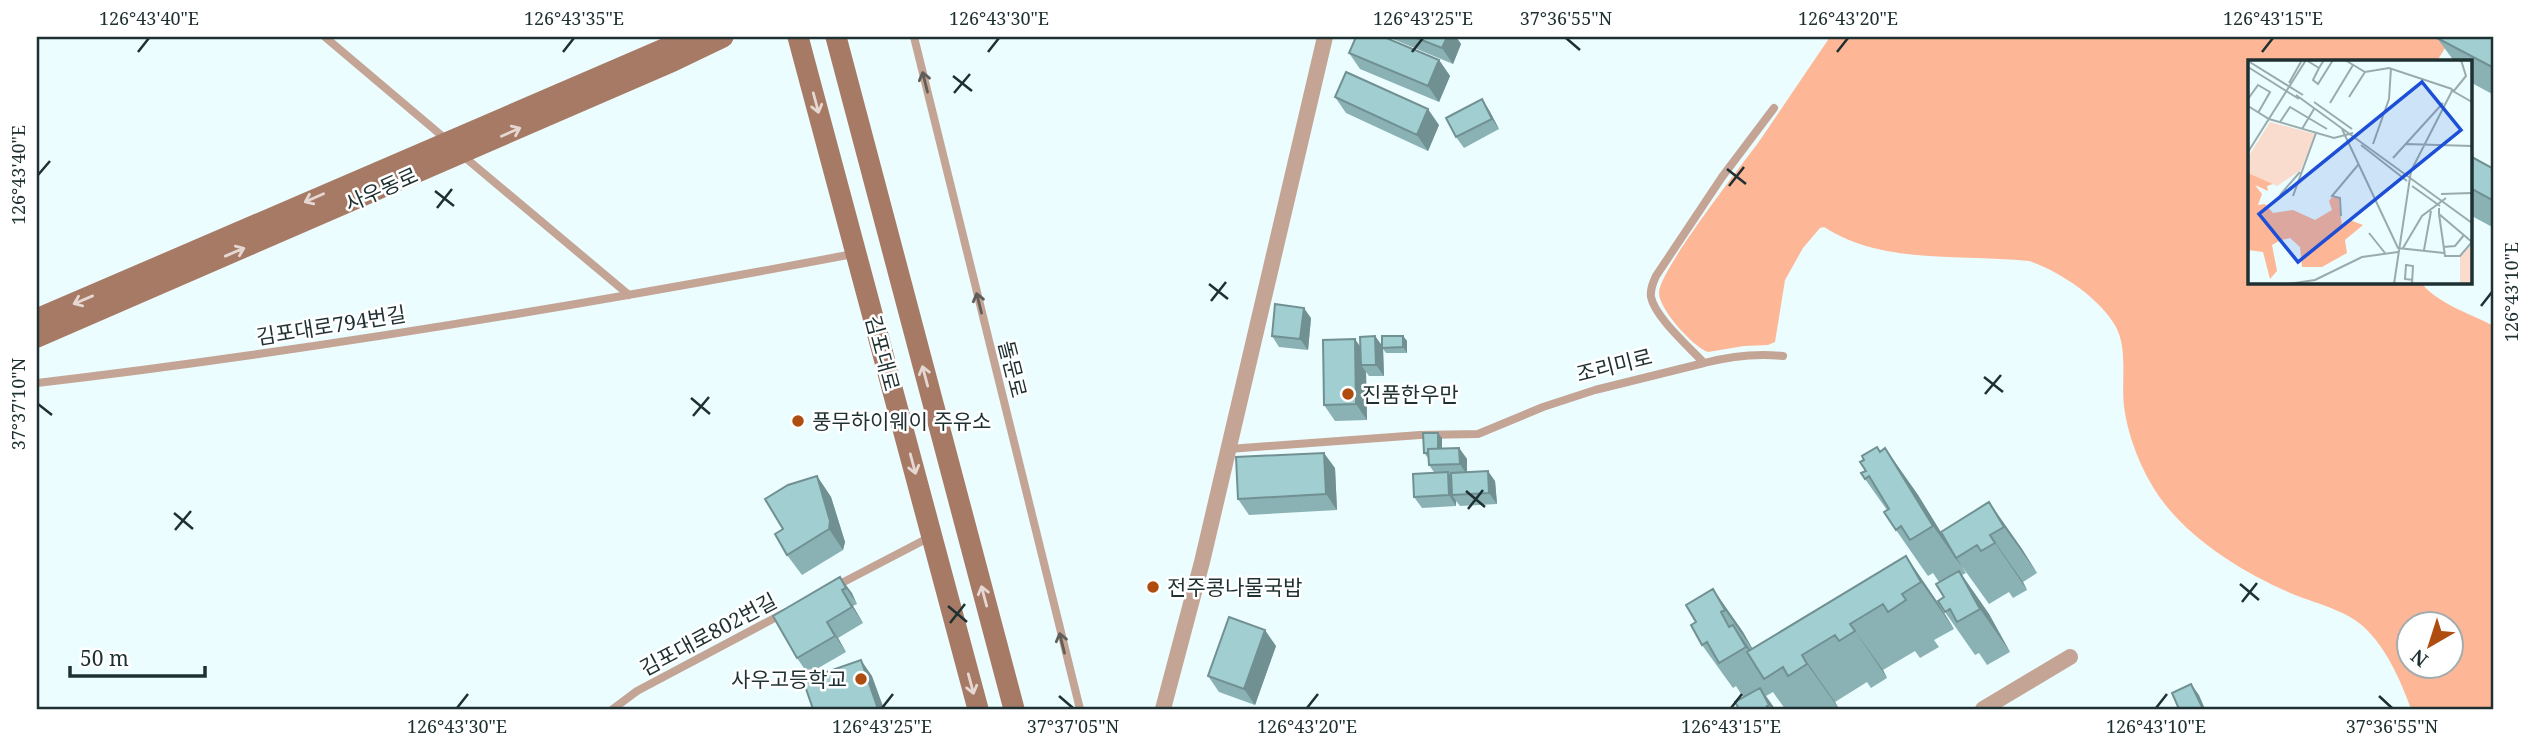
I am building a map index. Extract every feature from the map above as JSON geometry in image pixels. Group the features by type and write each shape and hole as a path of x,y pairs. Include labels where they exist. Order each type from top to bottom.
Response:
{"street":[{"name":"사우동로","path":"37,337 692,37"},
{"name":"사우동로","path":"37,319 454,147 673,61 723,37"},
{"name":"김포대로","path":"798,37 978,709"},
{"name":"김포대로","path":"836,37 1014,709"},
{"path":"1163,709 1202,562 1325,37"},
{"path":"1983,709 2070,657"}],"lane":[{"path":"325,37 629,295"},
{"name":"돌문로","path":"914,37 1080,709"},
{"name":"조리미로","path":"1229,449 1420,435 1478,434 1543,407 1595,390 1704,363 1657,311 1651,300 1650,289 1707,199 1774,108"},
{"name":"김포대로794번길","path":"37,383 165,368 629,295 856,253"},
{"path":"1704,363 1734,356 1783,356"},
{"path":"821,594 932,535"},
{"name":"김포대로802번길","path":"613,709 637,691 797,607"}],"shaded area":[{"path":"1830,37 2452,37 2438,60 2248,60 2248,284 2423,284 2444,302 2494,326 2494,709 2411,709 2400,680 2464,680 2464,610 2394,610 2394,669 2368,631 2350,617 2254,575 2220,555 2190,531 2157,493 2133,444 2124,406 2122,346 2116,327 2100,306 2078,287 2041,266 2029,261 1897,253 1847,239 1824,227 1820,228 1803,248 1785,280 1775,342 1708,352 1702,349 1671,317 1660,300 1659,293 1662,281 1685,242"}],"building":[{"path":"1356,37 1384,37 1439,60 1428,86 1349,53"},
{"path":"1414,37 1447,37 1442,48"},
{"path":"2494,37 2494,68 2437,38"},
{"path":"1346,72 1428,109 1417,135 1335,97"},
{"path":"1482,99 1492,119 1456,137 1446,118"},
{"path":"2472,157 2494,169 2494,201 2472,189"},
{"path":"1275,304 1304,308 1300,339 1272,336"},
{"path":"1375,336 1376,365 1361,365 1360,337"},
{"path":"1382,336 1403,336 1403,347 1382,348"},
{"path":"1355,339 1356,404 1324,405 1323,340"},
{"path":"1423,433 1438,433 1438,449 1428,449 1428,453 1424,453"},
{"path":"1877,447 1880,452 1885,448 1933,526 1910,540 1901,526 1896,530 1884,512 1889,509 1869,476 1865,479 1861,473 1866,471 1860,462 1864,460 1862,456"},
{"path":"1459,448 1460,464 1429,465 1428,449"},
{"path":"1324,453 1326,494 1238,499 1236,457"},
{"path":"1488,471 1489,493 1452,495 1451,473"},
{"path":"1448,472 1449,495 1414,497 1413,474"},
{"path":"817,476 830,521 829,529 787,555 775,534 783,529 765,499 788,485"},
{"path":"1989,502 2004,527 1990,535 1995,543 1981,551 1977,545 1956,558 1941,532"},
{"path":"1906,556 1921,582 1902,594 1906,600 1888,612 1883,604 1850,624 1855,631 1839,641 1835,635 1802,655 1807,664 1788,676 1783,667 1764,679 1747,652"},
{"path":"1959,571 1980,609 1957,622 1950,609 1945,612 1938,601 1944,597 1936,584"},
{"path":"840,577 846,588 842,590 852,607 827,622 835,636 797,658 773,616"},
{"path":"1713,589 1725,610 1721,612 1729,627 1733,625 1746,647 1719,663 1707,642 1702,645 1691,625 1696,622 1686,605"},
{"path":"1229,617 1265,630 1244,689 1208,676"},
{"path":"861,660 878,709 813,709 803,680"},
{"path":"2191,684 2203,709 2179,709 2172,693"},
{"path":"1760,688 1769,705 1768,709 1739,709 1735,702"}],"place":[{"name":"진품한우만","path":"1348,394"},
{"name":"풍무하이웨이 주유소","path":"798,421"},
{"name":"전주콩나물국밥","path":"1153,587"},
{"name":"사우고등학교","path":"861,679"}]}
